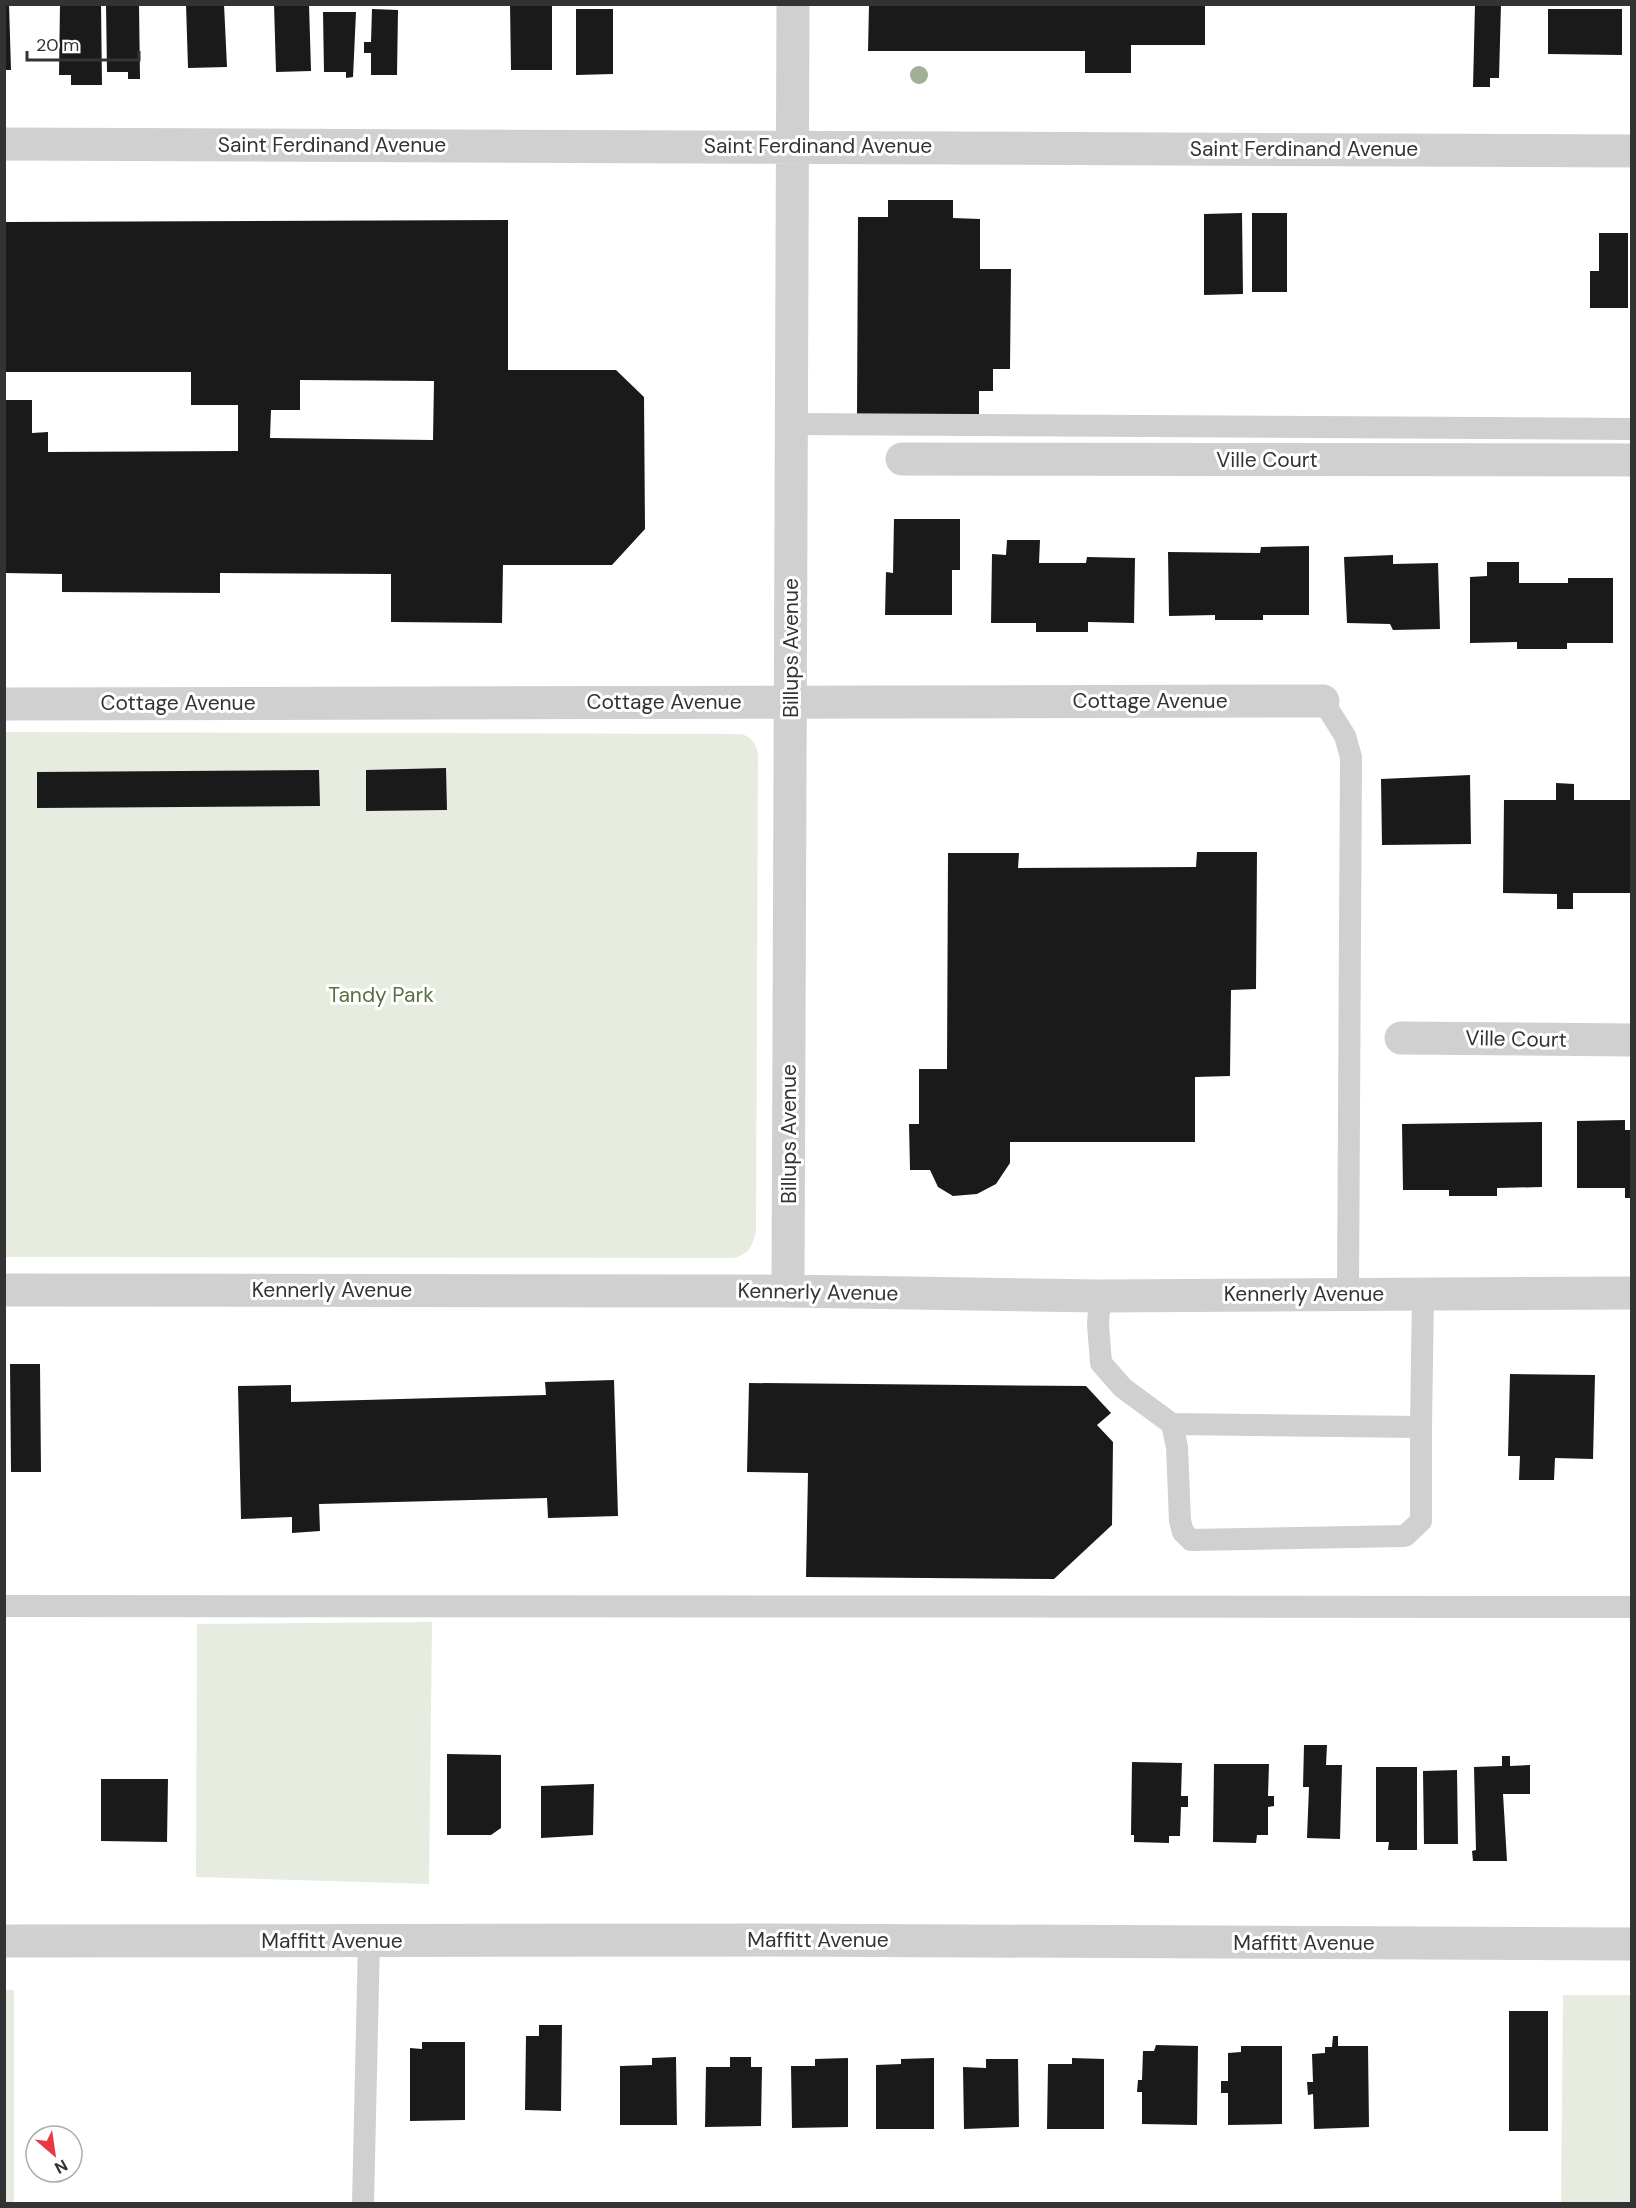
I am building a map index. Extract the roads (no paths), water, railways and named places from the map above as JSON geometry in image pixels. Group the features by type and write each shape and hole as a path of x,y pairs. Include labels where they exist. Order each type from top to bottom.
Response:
{"street":[{"name":"Billups Avenue","path":"788,1291 793,4"},
{"name":"Saint Ferdinand Avenue","path":"4,144 1632,151"},
{"name":"Ville Court","path":"902,459 1632,460"},
{"name":"Cottage Avenue","path":"4,704 1323,700"},
{"name":"Ville Court","path":"1401,1038 1632,1040"},
{"name":"Kennerly Avenue","path":"4,1290 788,1291 1100,1296 1632,1293"},
{"name":"Maffitt Avenue","path":"4,1941 1632,1944"}],"lane":[{"path":"791,424 1632,429"},
{"path":"1323,700 1345,735 1351,757 1348,1293"},
{"path":"1172,1424 1178,1447 1180,1521 1183,1532 1191,1540 1405,1536 1413,1532 1421,1521 1423,1293"},
{"path":"1100,1296 1098,1324 1101,1363 1123,1388 1172,1424 1421,1427"},
{"path":"4,1606 1632,1607"},
{"path":"363,2204 369,1941"}],"park label":[{"name":"Tandy Park","path":"381,995"}]}
